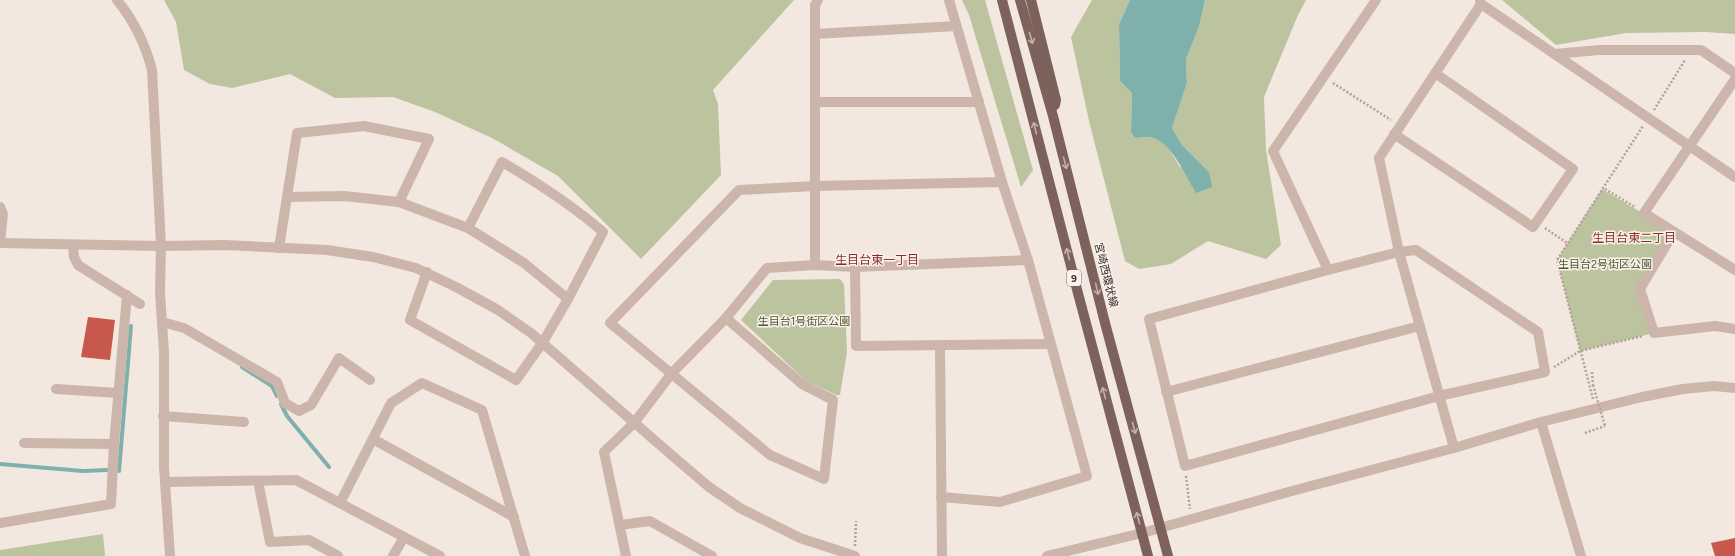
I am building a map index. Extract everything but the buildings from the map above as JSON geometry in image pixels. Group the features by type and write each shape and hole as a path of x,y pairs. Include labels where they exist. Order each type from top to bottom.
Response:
{"main road":[{"name":"9","path":"1002,0 1148,556"},
{"name":"宮崎西環状線","path":"1020,0 1053,116 1105,323 1168,556"},
{"path":"1031,0 1056,100 1053,116"}],"street":[{"path":"117,0 128,13 146,46 152,70 155,100 161,246 160,293 162,322 165,482 170,556"},
{"path":"815,265 815,5 818,0"},
{"path":"941,497 1000,502 1087,476 1028,260 1002,182 949,0"},
{"path":"1328,270 1273,151 1376,0"},
{"path":"1454,448 1399,252 1379,158 1481,2 1735,177"},
{"path":"815,34 956,26"},
{"path":"1556,54 1599,50 1701,50 1735,74"},
{"path":"1397,130 1533,227 1573,169 1435,73"},
{"path":"1735,79 1644,213 1735,270"},
{"path":"815,102 979,102"},
{"path":"279,248 297,133 364,126 429,139 399,202"},
{"path":"427,272 410,320 516,380 568,300 603,232 574,208 530,178 502,162 468,228"},
{"path":"726,318 802,384 833,400 824,479 770,455 610,323 739,190 815,186 1002,182"},
{"path":"286,197 344,196 399,202 468,228 524,263 568,300"},
{"path":"0,208 3,214 0,243 161,246 225,245 327,250 373,257 427,272 498,310 542,342 709,487 740,508 800,538 855,552"},
{"path":"1674,232 1640,289 1654,333 1716,326 1735,329"},
{"path":"72,245 74,257 78,265 140,304"},
{"path":"1416,250 1538,332 1545,372 1439,396 1185,466 1148,319 1328,270 1399,252 1416,250"},
{"path":"626,556 604,452 634,423 672,373 726,318 768,268 815,265 855,267 1028,260"},
{"path":"855,267 856,346 1050,344"},
{"path":"0,523 111,504 114,444 127,295"},
{"path":"162,322 184,328 277,382 285,403 299,411 310,405 339,358 370,380"},
{"path":"1166,392 1420,326"},
{"path":"940,346 942,556"},
{"path":"340,503 392,403 422,382 482,410 526,556"},
{"path":"1047,556 1161,528 1191,518 1454,448 1541,422 1642,397 1683,389 1714,386 1735,388"},
{"path":"56,389 118,393"},
{"path":"164,416 244,422"},
{"path":"1541,422 1581,556"},
{"path":"373,439 514,517"},
{"path":"24,443 114,444"},
{"path":"165,482 296,480 440,556"},
{"path":"258,481 270,542 309,540 338,556"},
{"path":"620,525 650,521 712,556"},
{"path":"394,556 404,537"}],"path":[{"path":"1596,409 1557,260 1692,50"},
{"path":"1324,77 1397,130"},
{"path":"1605,189 1644,213"},
{"path":"1537,222 1567,243"},
{"path":"1545,372 1580,351 1654,333"},
{"path":"1585,434 1605,426 1593,385 1592,372"},
{"path":"1185,466 1191,518"},
{"path":"855,552 856,520"}],"green space":[{"path":"164,0 794,0 713,90 718,104 721,175 641,259 558,176 492,138 435,112 393,97 335,98 290,74 232,88 210,84 184,70 176,22"},
{"path":"962,0 985,0 1033,170 1021,187 969,15"},
{"path":"1092,0 1130,0 1119,24 1120,81 1132,93 1131,132 1135,138 1157,138 1169,149 1180,167 1209,172 1182,145 1172,128 1187,83 1186,59 1199,27 1205,0 1306,0 1298,15 1264,97 1266,150 1281,245 1266,259 1208,241 1171,264 1139,269 1125,261 1089,121 1071,37"},
{"path":"1502,0 1735,0 1735,34 1706,32 1626,33 1556,45"},
{"name":"生目台2号街区公園","path":"1602,189 1674,232 1640,289 1654,333 1580,351 1557,260"},
{"name":"生目台1号街区公園","path":"840,279 844,284 847,352 840,395 836,395 805,380 741,320 773,280"},
{"path":"103,534 105,556 0,556 0,550"}],"water":[{"path":"1130,0 1205,0 1199,27 1186,59 1187,83 1172,128 1182,145 1209,172 1212,187 1196,193 1173,154 1161,141 1152,137 1135,138 1131,132 1132,93 1120,81 1119,24"}],"waterway":[{"path":"119,471 131,326"},
{"path":"242,367 272,386 277,396"},
{"path":"281,404 287,416 329,467"},
{"path":"0,464 83,471 107,470"}],"district":[{"name":"生目台東二丁目","path":"1634,238"},
{"name":"生目台東一丁目","path":"877,260"}]}
